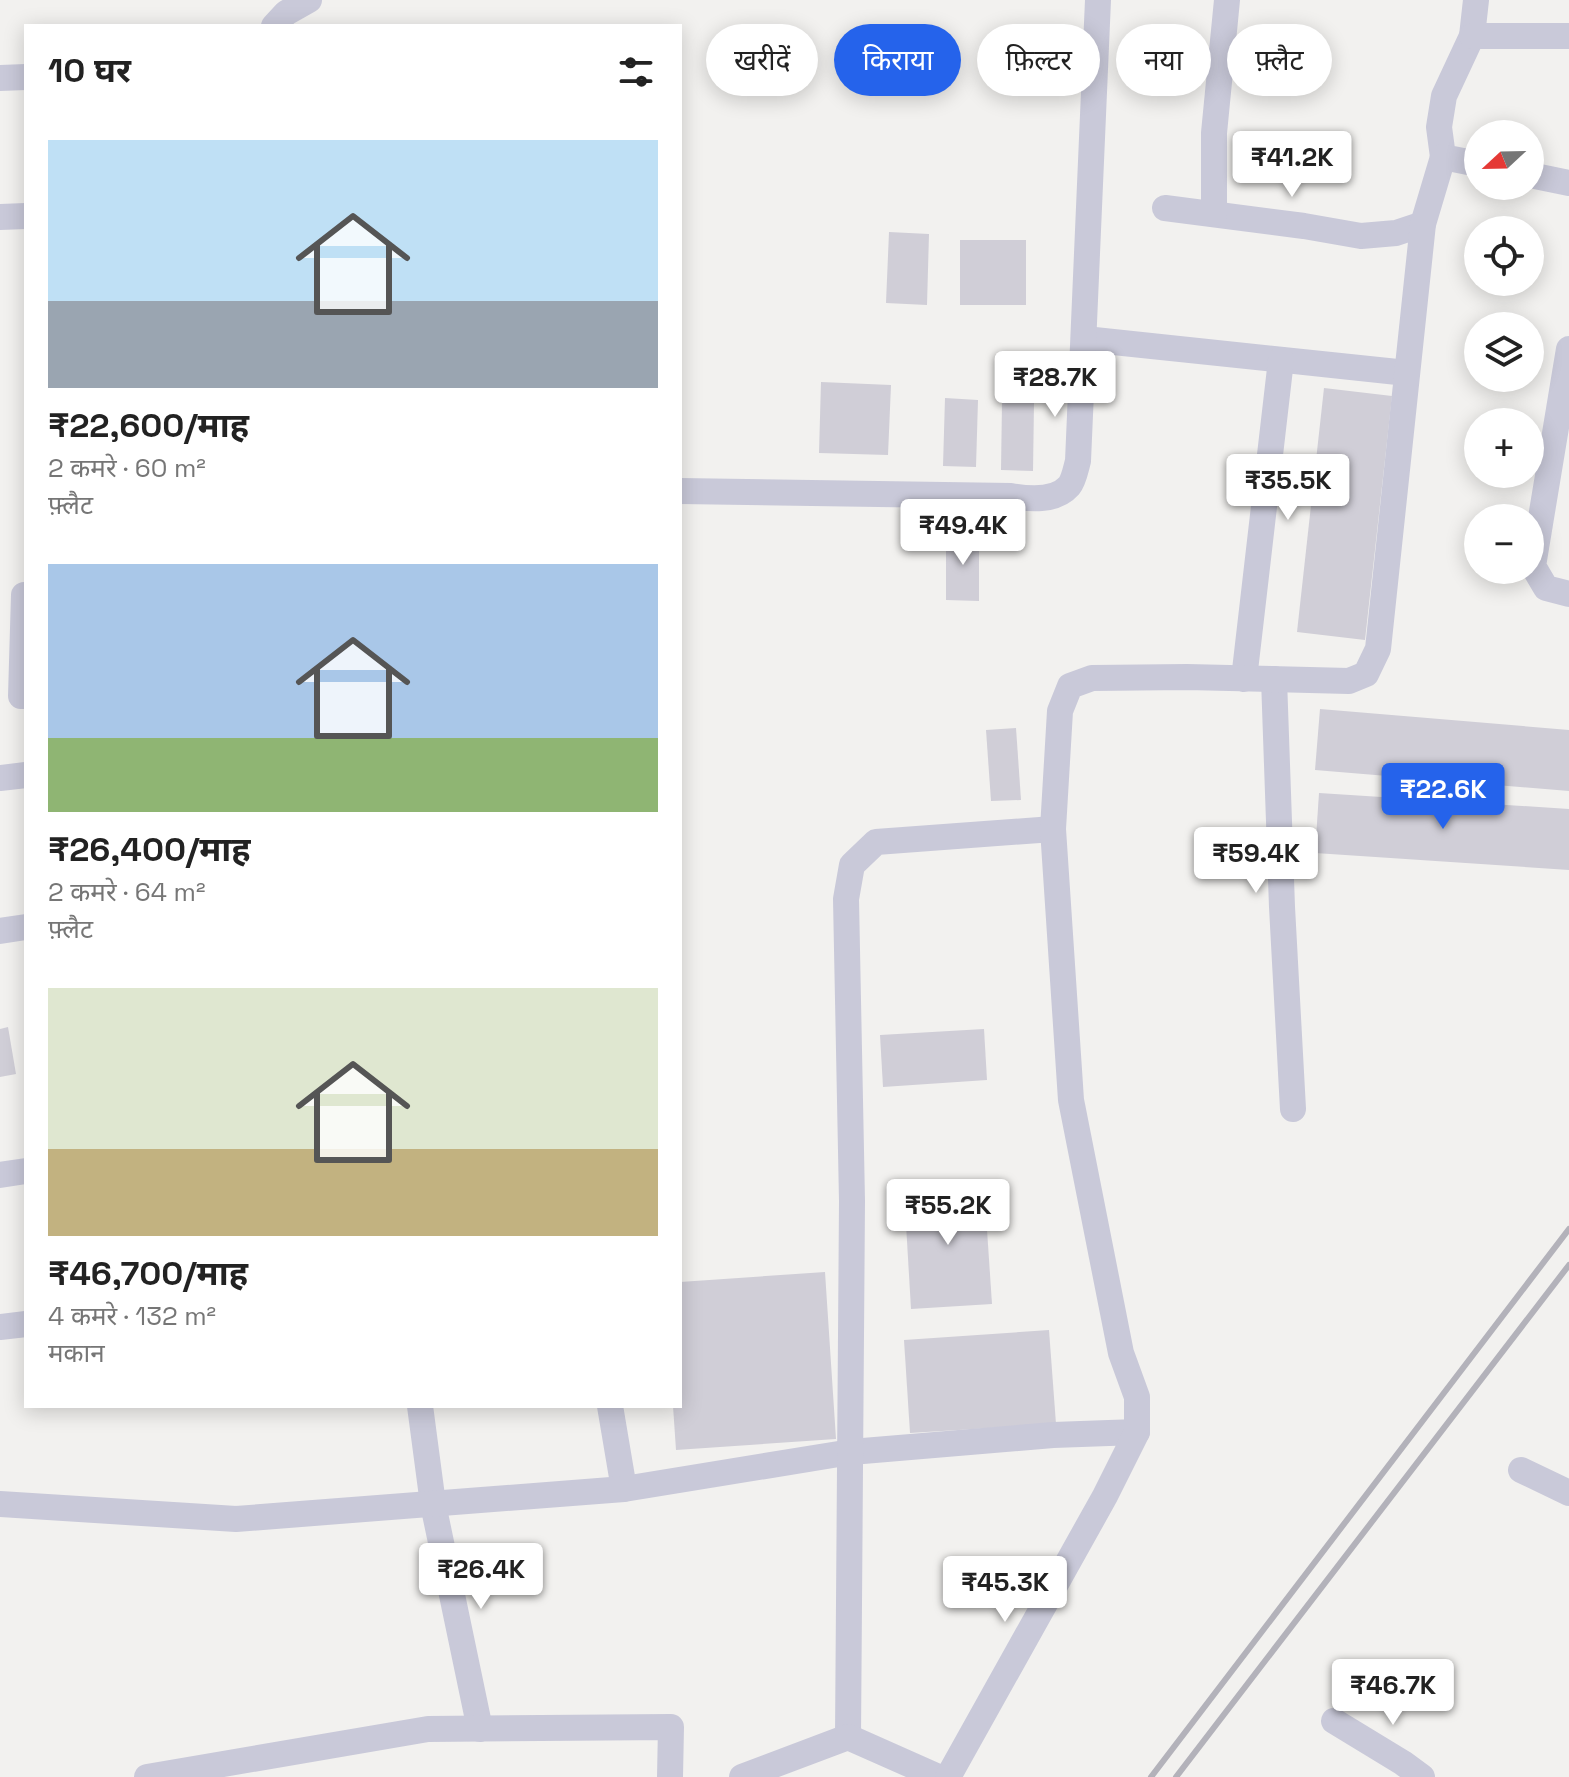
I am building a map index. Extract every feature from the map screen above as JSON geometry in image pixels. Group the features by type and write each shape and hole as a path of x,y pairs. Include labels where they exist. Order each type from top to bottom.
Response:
{"street":[{"path":"276,24 286,13 309,0"},
{"path":"682,491 996,496 1034,500 1055,495 1070,485 1078,461 1098,0"},
{"path":"1214,214 1214,133 1227,0"},
{"path":"948,1777 1105,1496 1137,1432 1137,1397 1121,1353 1071,1100 1053,829 1060,711 1070,686 1092,678 1349,681 1366,674 1378,649 1423,224 1443,157 1439,127 1444,96 1472,36 1476,0"},
{"path":"1472,36 1569,36"},
{"path":"0,78 24,77"},
{"path":"1443,157 1464,161"},
{"path":"1544,178 1569,183"},
{"path":"1165,208 1361,236 1396,233 1423,224"},
{"path":"0,217 24,216"},
{"path":"1085,339 1407,373"},
{"path":"1569,349 1533,566 1546,588 1569,594"},
{"path":"1244,679 1281,360"},
{"path":"17,595 21,696 24,696"},
{"path":"1274,679 1293,1109"},
{"path":"0,778 24,775"},
{"path":"848,1737 852,1201 846,899 852,865 876,842 1053,829"},
{"path":"0,931 24,927"},
{"path":"0,1175 24,1171"},
{"path":"0,1327 24,1324"},
{"path":"420,1408 433,1504 480,1729"},
{"path":"610,1408 624,1489"},
{"path":"0,1504 236,1519 624,1489 851,1452 1053,1435 1137,1432"},
{"path":"1521,1470 1569,1493"},
{"path":"1334,1721 1422,1777"},
{"path":"147,1777 428,1729 671,1727 670,1777"},
{"path":"742,1777 848,1737 938,1777"}],"building":[{"path":"889,232 929,234 927,305 886,303"},
{"path":"960,240 1026,240 1026,305 960,305"},
{"path":"821,382 891,385 888,455 819,453"},
{"path":"1324,388 1392,396 1365,640 1297,632"},
{"path":"945,398 978,400 976,467 943,466"},
{"path":"1002,403 1034,403 1033,471 1001,470"},
{"path":"946,533 979,533 979,601 946,600"},
{"path":"1320,709 1569,730 1569,791 1315,770"},
{"path":"1016,728 1021,800 991,801 986,730"},
{"path":"1319,793 1569,809 1569,870 1315,853"},
{"path":"8,1027 16,1074 0,1077 0,1029"},
{"path":"984,1029 987,1080 883,1087 880,1035"},
{"path":"984,1185 992,1304 911,1309 904,1190"},
{"path":"825,1272 836,1439 676,1450 673,1408 682,1408 682,1282"},
{"path":"1049,1330 1056,1424 910,1433 904,1340"}],"railway":[{"path":"1151,1777 1569,1229"},
{"path":"1176,1777 1569,1265"}]}
